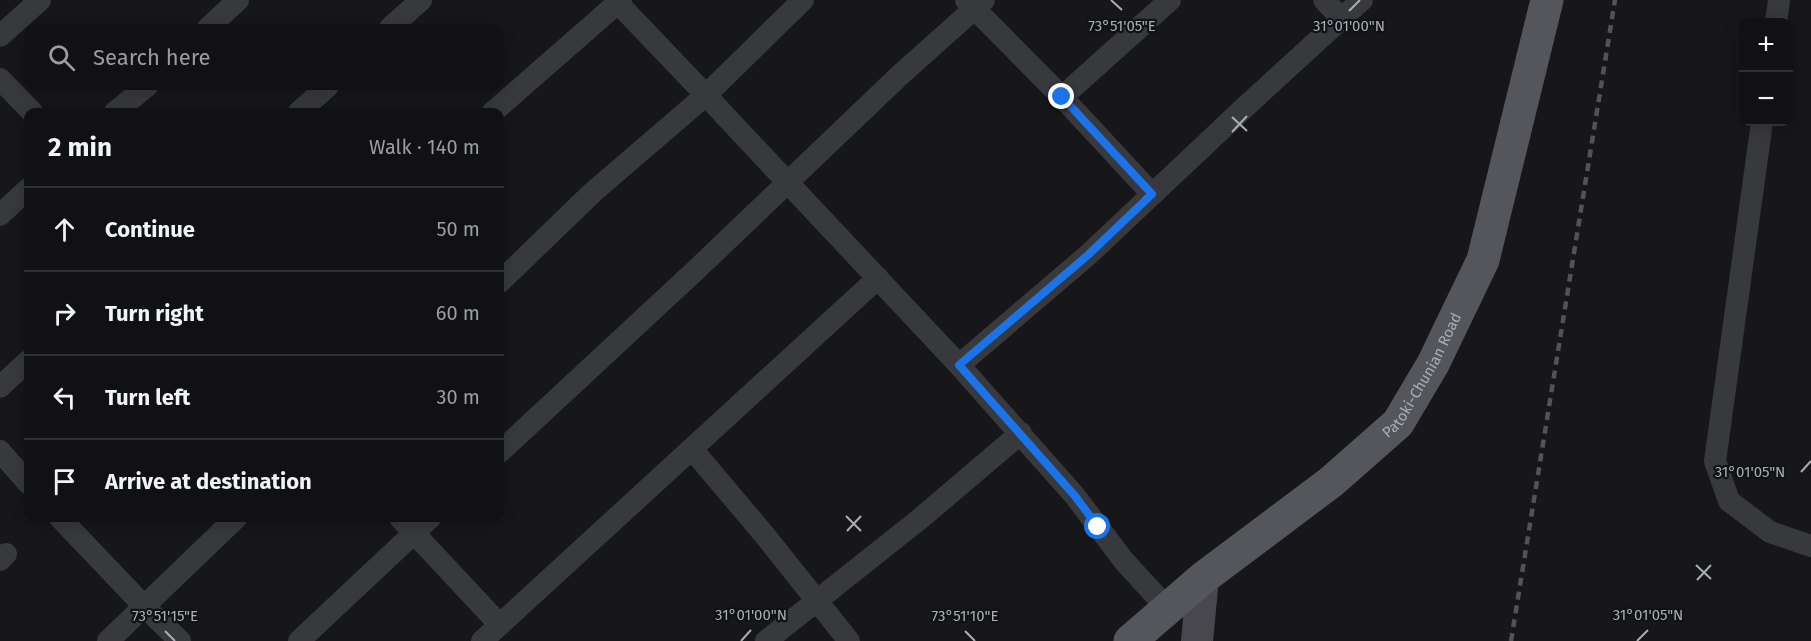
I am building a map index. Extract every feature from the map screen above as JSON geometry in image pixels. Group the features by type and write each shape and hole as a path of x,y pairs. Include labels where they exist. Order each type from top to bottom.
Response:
{"main road":[{"name":"Patoki-Chunian Road","path":"1130,641 1203,578 1331,482 1398,423 1433,364 1484,260 1545,10"},
{"path":"1197,641 1203,578"}],"street":[{"path":"0,36 40,0"},
{"path":"212,24 238,0"},
{"path":"394,24 421,0"},
{"path":"504,278 592,193 706,95 803,0"},
{"path":"1062,97 1170,0"},
{"path":"1324,0 1341,18"},
{"path":"959,365 1088,255 1362,0"},
{"path":"1777,18 1779,0"},
{"path":"498,108 618,1 959,365 1075,496 1124,561 1168,609"},
{"path":"504,448 787,184 974,3 1152,194"},
{"path":"0,79 28,108"},
{"path":"120,108 142,90"},
{"path":"303,108 324,90"},
{"path":"1761,126 1715,461 1729,501 1770,532 1811,546"},
{"path":"0,215 24,193"},
{"path":"482,641 878,278"},
{"path":"0,387 24,365"},
{"path":"766,641 921,518 1020,433"},
{"path":"692,449 849,641"},
{"path":"0,451 24,478"},
{"path":"64,522 180,641"},
{"path":"108,641 232,522"},
{"path":"298,641 414,522 499,624"}],"railway":[{"path":"1511,641 1615,0"}],"route":[{"path":"1062,97 1152,194 1088,255 959,365 1075,496 1098,527"}]}
